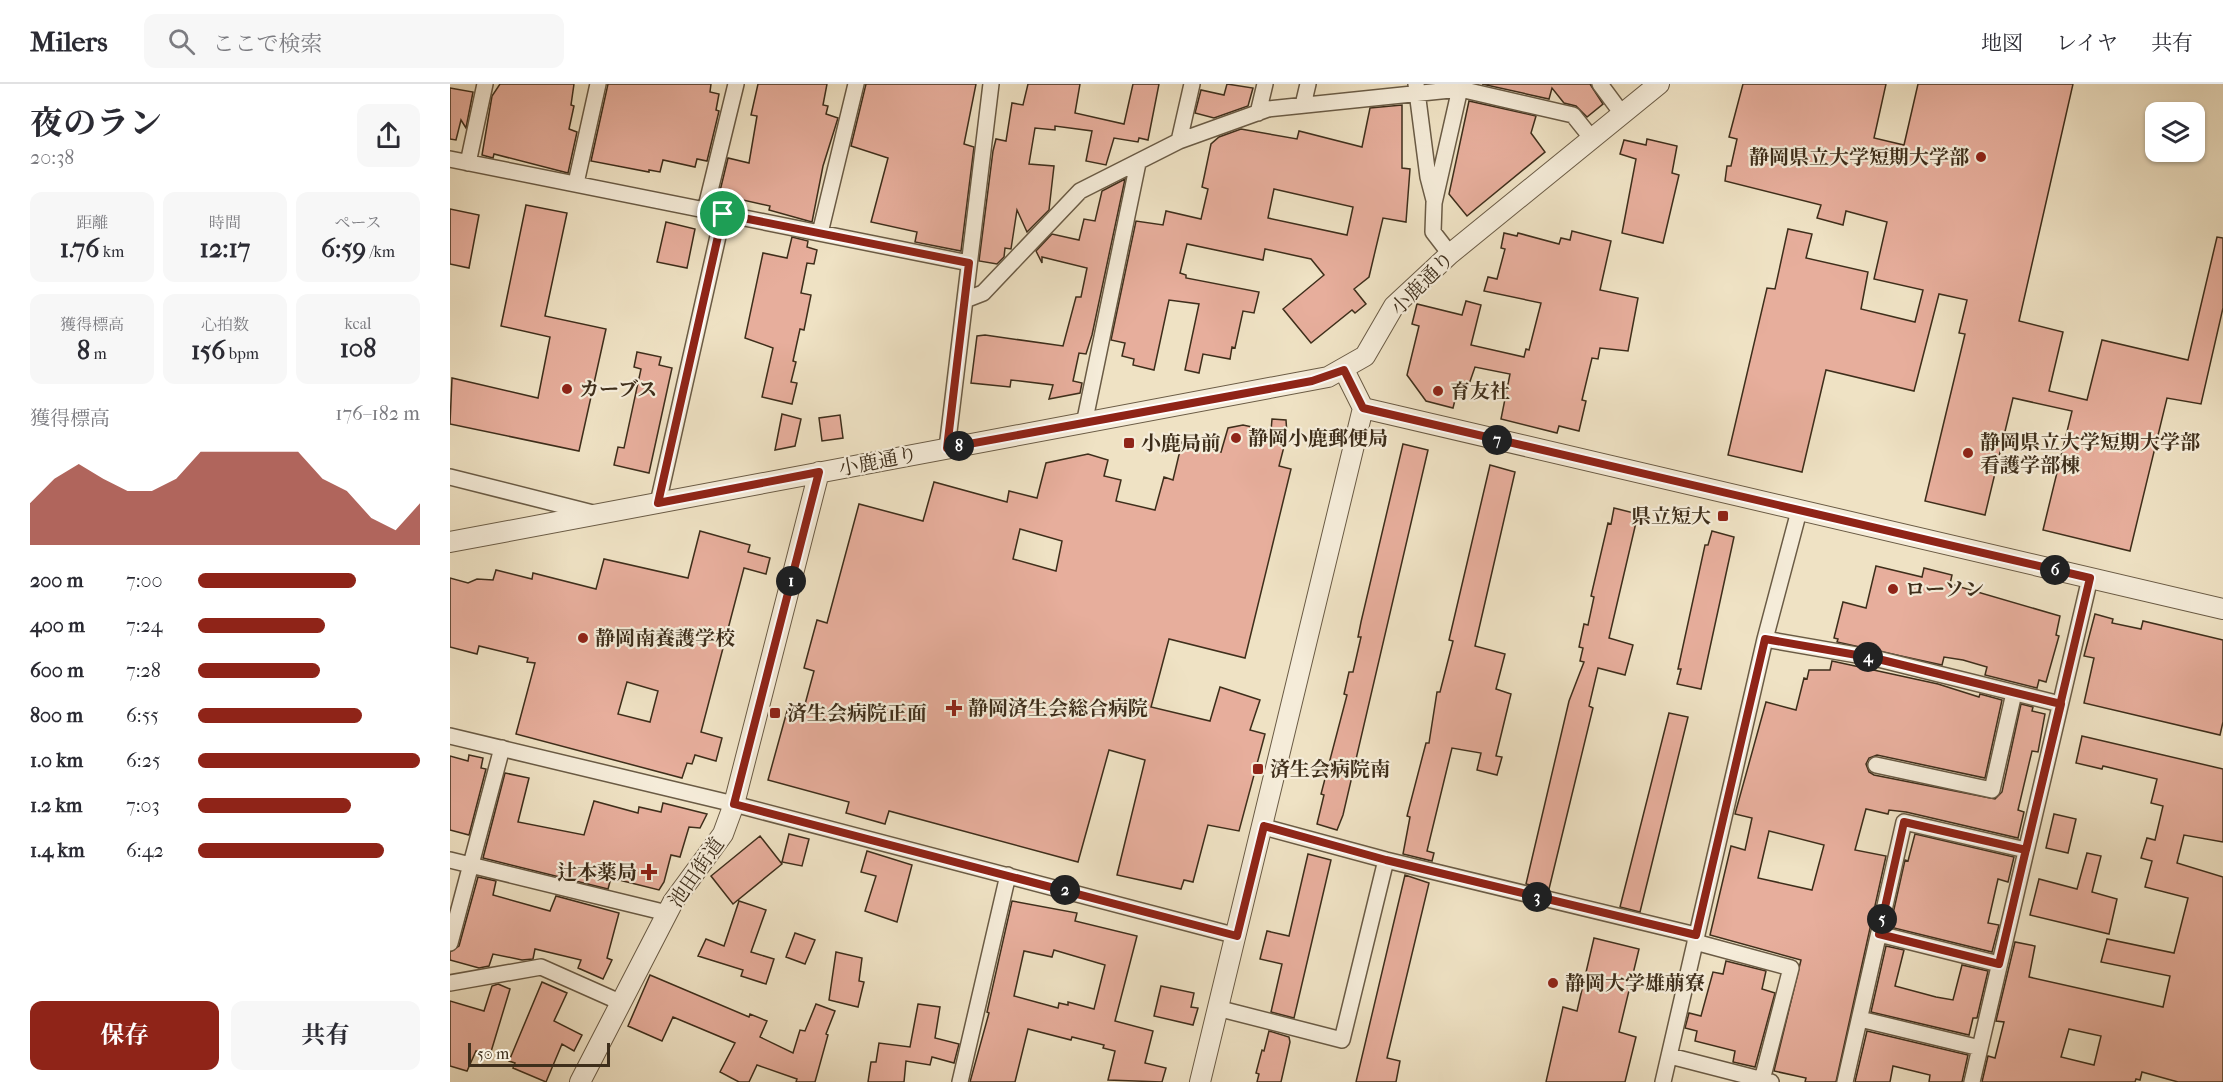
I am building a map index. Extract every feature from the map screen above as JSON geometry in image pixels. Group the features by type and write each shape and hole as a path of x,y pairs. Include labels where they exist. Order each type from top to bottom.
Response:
{"street":[{"path":"468,163 485,84"},
{"path":"576,183 598,84"},
{"path":"705,211 736,84"},
{"path":"820,233 856,84"},
{"path":"947,448 991,84"},
{"path":"1179,141 1192,84"},
{"path":"1258,113 1265,84"},
{"path":"1303,105 1308,84"},
{"path":"1600,84 1623,115"},
{"name":"小鹿通り","path":"450,542 1312,381 1344,370 1365,356 1394,306 1450,254 1659,84"},
{"path":"965,300 983,293 1080,191 1179,141 1258,113 1417,88 1461,86 1573,115 1593,140"},
{"path":"1450,254 1433,232 1434,203 1461,86"},
{"path":"1417,88 1428,177 1434,203"},
{"path":"450,159 969,263"},
{"path":"1084,424 1138,163"},
{"path":"658,503 723,214"},
{"path":"1200,1082 1264,826 1363,408 1344,370"},
{"path":"1363,408 2223,609"},
{"name":"池田街道","path":"580,1082 667,913 723,834 734,804 819,472"},
{"path":"450,477 598,515"},
{"path":"1663,1082 1765,639 1799,511"},
{"path":"1971,1082 2090,578"},
{"path":"1765,639 1874,658 2061,704"},
{"path":"1876,765 1992,790 2014,693"},
{"path":"450,736 734,804 1237,936"},
{"path":"450,943 502,748"},
{"path":"1845,1082 1904,822 2026,850"},
{"path":"1264,826 1386,860 1695,938 1791,968 1767,1081 1670,1056"},
{"path":"450,860 667,913"},
{"path":"1217,1008 1342,1040 1386,860"},
{"path":"960,1082 1008,875"},
{"path":"1879,934 1999,964"},
{"path":"450,983 541,967 622,1003"},
{"path":"1860,1019 1980,1048"}],"building":[{"path":"500,84 574,84 571,105 574,106 569,129 577,132 568,173 494,154 493,158 482,155 492,96"},
{"path":"608,84 711,84 710,92 719,94 716,110 719,111 707,161 697,159 695,167 663,160 660,172 649,170 649,172 591,161"},
{"path":"758,84 827,84 823,105 828,106 826,114 838,118 823,166 812,222 769,210 770,206 725,196 726,192 720,191 728,158 749,163 757,116 751,115"},
{"path":"866,84 976,84 964,144 974,147 961,251 915,242 917,232 871,222 888,158 851,146"},
{"path":"1028,84 1080,84 1075,113 1124,124 1133,84 1159,84 1148,140 1139,138 1138,142 1114,138 1106,165 1086,161 1092,131 1055,126 1055,130 1035,128 1029,164 1054,166 1049,210 1027,232 1017,210 1011,249 1005,248 1004,257 997,264 979,261 996,139 1006,141 1012,103 1023,105"},
{"path":"1227,84 1253,88 1248,106 1214,118 1195,113 1201,90 1224,95"},
{"path":"1482,84 1590,84 1603,104 1587,117 1576,106 1564,103 1552,88 1549,99"},
{"path":"1743,84 1886,84 1874,138 1904,145 1918,84 2073,84 2019,321 2063,332 2049,391 2087,400 2102,340 2188,360 2217,237 2223,238 2223,308 2201,404 2167,398 2130,551 2043,530 2072,411 2013,398 1985,515 1925,501 1965,334 1959,333 1967,300 1939,294 1914,391 1826,370 1802,472 1728,455 1767,288 1775,289 1788,229 1812,234 1806,258 1868,272 1861,309 1915,322 1923,290 1874,279 1887,222 1846,211 1843,225 1817,218 1821,205 1725,181 1727,166 1731,166 1737,139 1729,137"},
{"path":"450,88 473,92 466,128 461,120 456,140 450,139"},
{"path":"1469,101 1536,116 1531,133 1545,152 1467,216 1449,194"},
{"path":"1402,105 1402,168 1410,169 1406,222 1383,218 1369,277 1354,289 1366,304 1355,313 1352,310 1311,343 1283,309 1324,275 1311,259 1265,249 1263,260 1187,244 1180,273 1186,275 1186,278 1259,292 1254,313 1243,311 1235,348 1232,347 1230,359 1203,354 1199,373 1185,370 1199,304 1169,300 1154,370 1133,365 1134,359 1122,356 1125,343 1111,340 1136,221 1163,225 1166,211 1201,219 1208,189 1202,187 1211,144 1219,137 1241,129 1297,139 1299,131 1362,147 1370,108","holes":["1274,189 1353,207 1347,235 1268,218"]},
{"path":"1647,139 1677,146 1672,173 1679,175 1663,243 1622,233 1636,159 1620,154 1624,140 1646,145"},
{"path":"1125,179 1092,335 1086,354 1079,353 1073,381 1082,383 1080,393 1049,399 1053,385 1011,380 1010,387 971,383 977,336 985,335 1063,346 1076,297 1081,297 1087,268 1042,257 1042,263 1036,251 1052,234 1079,240 1084,219 1095,221 1102,191"},
{"path":"526,205 567,213 545,316 606,329 579,451 450,424 452,378 538,398 550,337 501,326"},
{"path":"450,209 479,215 469,268 450,264"},
{"path":"666,222 695,229 687,268 657,262"},
{"path":"1572,231 1611,241 1600,290 1638,298 1628,351 1600,348 1598,359 1592,358 1582,400 1586,401 1579,431 1559,426 1557,433 1501,419 1510,374 1475,367 1467,390 1458,388 1453,408 1426,401 1407,375 1419,326 1412,324 1417,304 1462,315 1466,301 1481,305 1471,345 1524,357 1526,349 1529,350 1541,303 1484,291 1488,277 1497,279 1505,249 1501,248 1504,233 1517,236 1518,233 1559,244 1561,238 1570,240"},
{"path":"792,237 808,241 807,247 817,250 814,264 807,263 801,293 811,295 804,330 800,329 793,361 796,362 791,382 797,383 792,404 762,397 773,348 745,338 763,253 787,258"},
{"path":"637,352 661,357 659,365 672,368 649,473 614,465 618,447 624,448 641,369 634,367"},
{"path":"782,414 801,419 795,446 775,450"},
{"path":"840,415 843,438 822,441 819,418"},
{"path":"1272,419 1286,420 1287,435 1279,466 1291,469 1245,658 1169,639 1151,707 1210,721 1220,687 1260,700 1250,730 1265,734 1239,831 1208,825 1193,882 1184,880 1181,889 1117,875 1145,760 1109,750 1078,862 889,811 885,824 846,813 849,802 768,780 789,704 804,708 814,671 804,668 817,620 827,623 859,504 923,521 934,482 1007,502 1009,491 1037,498 1046,463 1088,454 1108,460 1104,476 1121,480 1116,501 1155,510 1164,477 1173,480 1182,442 1221,452 1228,428 1243,425 1271,431","holes":["1020,529 1062,541 1056,571 1013,559"]},
{"path":"1403,444 1428,450 1343,815 1337,830 1317,824 1324,795 1321,794 1347,695 1344,694 1349,672 1353,672 1361,637 1358,637 1361,622"},
{"path":"1490,465 1515,472 1475,646 1505,654 1496,689 1511,694 1496,756 1502,757 1497,775 1477,770 1481,753 1452,748 1427,851 1434,853 1432,861 1403,854 1410,817 1407,816 1426,743 1429,743 1437,692 1440,692 1453,641 1449,640"},
{"path":"1614,508 1638,514 1609,638 1633,645 1625,675 1598,668 1589,706 1593,708 1549,889 1526,884 1569,701 1584,662 1580,661 1583,648 1579,647 1584,624 1588,625 1594,597 1591,596 1608,523 1611,524"},
{"path":"700,531 750,545 748,552 770,558 766,574 744,568 701,732 722,738 716,761 695,755 692,764 687,763 682,778 516,734 535,663 527,662 528,658 479,646 477,654 450,647 450,578 468,583 477,579 493,580 496,570 532,579 533,573 596,589 604,559 688,578","holes":["627,682 658,691 650,722 618,714"]},
{"path":"1712,531 1734,537 1701,689 1677,684 1681,669 1678,669 1705,545 1708,545"},
{"path":"1876,566 1922,577 1924,568 1952,575 1950,584 2060,616 2056,635 2059,636 2046,682 2039,680 2037,688 1985,675 1987,667 1963,660 1944,657 1942,665 1837,642 1838,639 1834,638 1843,602 1866,608"},
{"path":"2095,614 2113,619 2112,623 2141,629 2143,621 2223,640 2223,722 2220,735 2084,703 2094,658 2084,656"},
{"path":"1832,661 1938,684 1979,697 1980,694 2002,700 1985,778 1877,755 1869,758 1866,764 1869,772 1874,775 1995,799 2002,792 2021,704 2033,707 2032,711 2045,714 2038,752 2032,751 2018,810 2024,812 2018,838 1906,812 1889,810 1888,814 1866,809 1855,850 1886,856 1836,1082 1805,1082 1806,1078 1774,1071 1801,960 1710,935 1731,846 1745,850 1752,818 1735,814 1766,702 1796,710 1804,678 1807,679 1809,670 1830,670","holes":["1769,831 1824,845 1812,890 1758,878"]},
{"path":"1669,713 1688,717 1640,912 1620,907"},
{"path":"2082,736 2223,769 2223,842 2184,835 2177,863 2223,877 2223,1082 2178,1082 2142,1072 2140,1080 2136,1079 2135,1082 1982,1082 1988,1056 1995,1058 2004,1022 1996,1021 2015,942 2035,946 2029,977 2163,1007 2170,976 2101,962 2107,939 2174,953 2188,898 2145,887 2152,861 2141,858 2147,838 2155,840 2163,806 2151,803 2157,779 2103,766 2102,769 2076,763","holes":["2069,1029 2101,1036 2094,1065 2061,1057"]},
{"path":"469,755 483,758 481,768 486,769 469,835 450,830 450,756 468,761"},
{"path":"505,773 529,778 518,822 584,835 594,801 638,813 639,807 661,812 663,803 707,814 700,828 689,827 680,857 671,855 664,882 659,890 611,878 608,889 483,858"},
{"path":"2054,814 2076,819 2068,853 2046,848"},
{"path":"789,834 809,839 802,866 782,862"},
{"path":"1915,834 2014,857 2008,882 1998,879 1988,923 1999,925 1992,952 1890,927 1905,860 1908,861"},
{"path":"760,836 782,864 733,904 711,876"},
{"path":"867,851 912,865 897,922 865,911 876,876 861,872"},
{"path":"2087,853 2101,856 2092,892 2117,899 2109,934 2030,915 2039,879 2077,889"},
{"path":"1308,854 1331,860 1294,1018 1271,1012 1282,964 1260,959 1267,931 1289,936"},
{"path":"1405,875 1429,883 1387,1058 1400,1061 1396,1082 1356,1082"},
{"path":"478,877 496,881 493,895 550,911 556,896 619,913 607,958 612,960 603,979 578,968 581,960 535,949 533,959 522,960 493,954 489,966 479,968 450,960 450,952 459,946"},
{"path":"739,901 766,910 751,952 774,959 766,984 741,976 743,970 698,956 706,939 724,946"},
{"path":"1012,901 1077,913 1075,921 1137,936 1115,1021 1153,1031 1145,1063 1166,1068 1162,1082 1108,1080 1115,1051 1103,1048 1104,1045 1072,1037 1071,1040 1028,1029 1015,1082 970,1082 989,1013 987,1012","holes":["1054,950 1105,965 1094,1009 1068,1002 1068,1005 1059,1003 1058,1008 1014,996 1024,951 1052,957"]},
{"path":"795,933 815,940 805,964 786,957"},
{"name":"静岡大学雄萠寮","path":"1594,938 1639,949 1619,1032 1636,1037 1625,1082 1546,1082 1563,1007 1577,1011"},
{"path":"1886,946 1904,950 1895,986 1936,997 1953,1000 1962,965 1988,971 1977,1018 1973,1018 1969,1035 1871,1012"},
{"path":"836,952 862,958 859,981 864,982 858,1007 829,1000"},
{"path":"1726,961 1766,971 1762,989 1775,993 1755,1067 1733,1062 1735,1051 1695,1041 1697,1031 1685,1028 1689,1013 1701,1016 1713,972 1723,974"},
{"path":"650,975 749,1017 750,1014 767,1021 760,1037 793,1053 800,1030 805,1031 816,1004 835,1011 826,1034 828,1035 815,1082 796,1082 797,1079 757,1065 749,1082 739,1082 720,1072 735,1043 673,1017 662,1041 628,1026"},
{"path":"542,982 567,993 554,1021 582,1035 574,1051 562,1044 546,1082 513,1068 515,1063 509,1061"},
{"path":"498,984 510,989 490,1055 476,1051 467,1071 450,1066 450,1001 484,1011 492,986"},
{"path":"1161,986 1194,993 1191,1007 1198,1008 1193,1025 1154,1016"},
{"path":"918,1004 940,1007 935,1038 959,1044 954,1063 932,1057 930,1065 906,1061 904,1082 868,1082 871,1062 876,1062 879,1043 910,1047"},
{"path":"1269,1031 1289,1037 1290,1042 1281,1082 1257,1082 1259,1074 1256,1073"},
{"path":"1867,1031 1968,1055 1962,1082 1929,1082 1930,1075 1893,1066 1890,1082 1855,1082"}],"place":[{"name":"静岡県立大学短期大学部","path":"1981,157"},
{"name":"カーブス","path":"567,389"},
{"name":"育友社","path":"1438,391"},
{"name":"静岡小鹿郵便局","path":"1236,438"},
{"name":"小鹿局前","path":"1129,443"},
{"name":"静岡県立大学短期大学部 看護学部棟","path":"1968,453"},
{"name":"県立短大","path":"1723,516"},
{"name":"ローソン","path":"1893,589"},
{"name":"静岡南養護学校","path":"583,638"},
{"name":"静岡済生会総合病院","path":"954,708"},
{"name":"済生会病院正面","path":"775,713"},
{"name":"済生会病院南","path":"1258,769"},
{"name":"辻本薬局","path":"649,872"},
{"name":"静岡大学雄萠寮","path":"1553,983"}],"route":[{"path":"723,214 658,503 819,472 734,804 1237,936 1264,826 1386,860 1696,935 1765,639 1874,658 2061,704 2026,850 1904,822 1879,934 1999,964 2061,704 2090,578 1363,408 1344,370 1312,381 947,448 969,263 723,214"}]}
